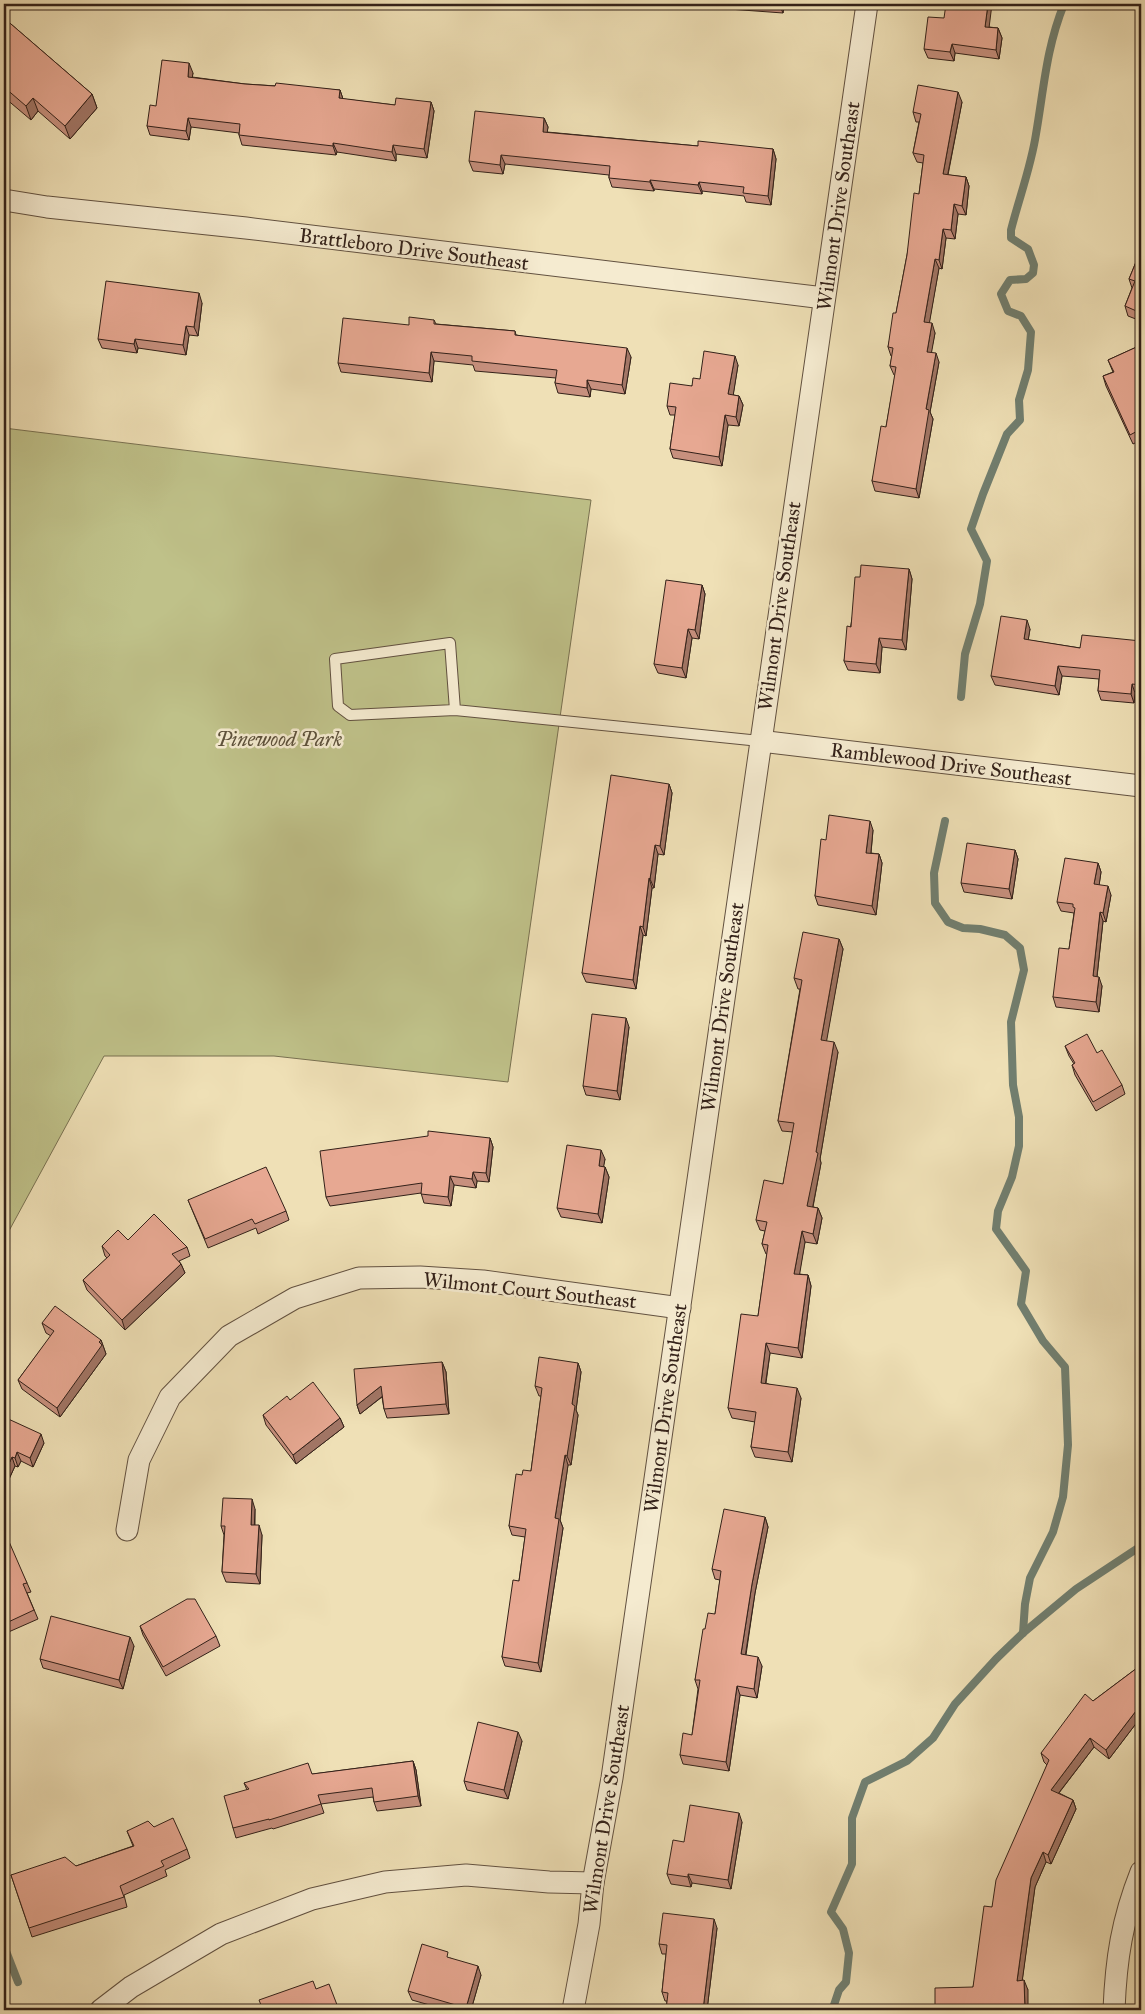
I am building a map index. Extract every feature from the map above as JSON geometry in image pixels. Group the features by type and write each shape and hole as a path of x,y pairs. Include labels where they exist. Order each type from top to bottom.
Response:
{"street":[{"name":"Wilmont Drive Southeast","path":"573,2010 589,1924 593,1883 612,1778 867,4"},
{"name":"Brattleboro Drive Southeast","path":"4,200 47,207 236,227 824,298"},
{"name":"Ramblewood Drive Southeast","path":"760,741 1141,786"},
{"name":"Wilmont Court Southeast","path":"127,1530 139,1460 170,1397 229,1336 295,1298 359,1278 420,1277 498,1283 680,1308"},
{"path":"1114,2010 1120,1940 1132,1894 1141,1872"},
{"path":"101,2010 132,1987 221,1934 312,1899 385,1882 466,1875 548,1882 593,1883"}],"lane":[{"path":"455,710 450,643 335,658 338,706 350,715 455,710 760,741"}],"green space":[{"name":"Pinewood Park","path":"4,428 591,500 508,1082 274,1056 104,1056 4,1240"}],"building":[{"path":"946,4 988,4 985,27 998,28 996,50 952,44 950,52 924,49 928,17 944,18"},
{"path":"4,18 92,94 65,126 33,98 26,106 4,87"},
{"path":"162,60 189,63 188,77 245,84 275,86 276,83 340,90 339,98 395,105 396,98 431,102 424,149 393,145 392,152 333,143 333,146 239,135 240,124 188,118 186,131 147,126 150,105 156,106"},
{"path":"918,85 958,92 943,174 966,177 962,206 954,204 951,230 943,229 939,260 935,259 924,322 932,323 927,352 936,353 926,409 929,410 916,489 872,481 881,426 886,427 896,367 890,366 893,348 888,347 893,313 896,313 907,255 914,193 919,194 924,155 913,153 921,114 913,112"},
{"path":"475,111 544,118 543,132 698,146 698,141 773,149 768,196 743,193 744,187 699,182 698,185 609,178 610,166 501,155 500,165 469,161"},
{"path":"1141,250 1141,313 1125,306 1135,281 1129,279"},
{"path":"106,281 199,293 194,327 186,326 183,345 135,339 134,344 98,339"},
{"path":"409,317 434,320 434,324 515,331 515,335 627,348 622,385 587,380 587,388 555,383 557,370 472,361 472,356 431,352 429,373 338,363 343,318 409,325"},
{"path":"1141,345 1141,429 1130,435 1103,376 1114,372 1108,360"},
{"path":"704,351 735,356 728,394 739,396 736,417 725,415 719,457 670,449 676,407 667,406 670,383 692,386 693,378 700,379"},
{"path":"861,565 909,569 902,640 879,638 876,664 844,661 847,626 851,627 855,577 860,577"},
{"path":"666,580 702,585 695,630 688,629 682,668 654,664"},
{"path":"1001,616 1027,620 1024,639 1080,648 1082,635 1141,641 1141,685 1132,684 1131,694 1098,691 1100,670 1058,666 1055,686 991,676"},
{"path":"611,775 669,784 660,846 655,845 643,927 640,926 633,980 582,973"},
{"path":"829,815 870,821 866,853 879,854 872,906 815,896 821,839 826,840"},
{"path":"967,843 1015,850 1009,889 961,883"},
{"path":"1065,858 1098,863 1094,884 1108,886 1103,913 1100,912 1093,976 1099,977 1096,1002 1053,997 1059,948 1069,949 1075,908 1073,904 1057,902"},
{"path":"803,932 839,939 821,1040 834,1042 816,1152 818,1153 807,1206 818,1208 813,1234 802,1231 794,1274 808,1275 798,1348 766,1343 761,1383 797,1388 788,1452 751,1447 756,1412 728,1408 741,1314 758,1316 768,1245 762,1244 767,1222 756,1220 764,1180 783,1184 794,1123 778,1121 802,980 794,978"},
{"path":"592,1014 626,1018 617,1091 583,1086"},
{"path":"1087,1034 1097,1053 1102,1050 1122,1085 1093,1102 1072,1065 1075,1063 1065,1046"},
{"path":"428,1131 490,1138 486,1173 473,1172 472,1179 450,1176 448,1197 421,1194 422,1183 326,1197 320,1151 428,1136"},
{"path":"1141,1144 1141,1171 1136,1170"},
{"path":"567,1145 601,1150 599,1166 605,1167 598,1214 557,1208"},
{"path":"266,1167 286,1211 255,1224 252,1219 205,1239 188,1200"},
{"path":"154,1214 187,1247 172,1254 181,1264 122,1320 83,1280 110,1255 102,1246 118,1230 128,1240"},
{"path":"55,1306 101,1340 99,1342 102,1345 57,1408 18,1380 54,1331 42,1323"},
{"path":"539,1357 578,1363 572,1404 575,1406 555,1518 559,1519 538,1663 502,1657 513,1580 519,1581 526,1529 509,1526 516,1474 522,1475 523,1470 531,1471 542,1388 535,1386"},
{"path":"442,1362 446,1404 384,1409 381,1386 357,1405 354,1369"},
{"path":"313,1382 340,1418 293,1455 263,1415 287,1396 290,1400"},
{"path":"4,1417 41,1434 30,1458 17,1452 15,1458 12,1457 4,1474"},
{"path":"223,1498 252,1499 251,1525 259,1525 256,1574 222,1572 225,1526 221,1526"},
{"path":"724,1509 765,1517 741,1654 758,1657 754,1689 737,1686 726,1762 680,1755 683,1733 692,1735 700,1680 695,1680 703,1629 705,1629 708,1613 715,1614 721,1571 712,1569"},
{"path":"7,1537 27,1583 23,1584 34,1610 4,1624 4,1539"},
{"path":"187,1599 195,1599 216,1636 163,1667 140,1626"},
{"path":"51,1616 130,1637 119,1680 40,1659"},
{"path":"1141,1665 1141,1710 1139,1707 1106,1750 1090,1738 1051,1790 1073,1800 1048,1855 1043,1852 1031,1878 1017,1981 1024,1980 1025,2010 935,2010 935,1988 973,1987 984,1906 992,1907 996,1880 1049,1760 1041,1753 1085,1694 1093,1701"},
{"path":"478,1722 518,1732 504,1790 464,1781"},
{"path":"413,1761 418,1796 374,1802 372,1788 318,1795 321,1804 269,1820 233,1828 224,1796 249,1789 244,1783 308,1763 312,1774"},
{"path":"690,1805 739,1813 728,1880 688,1874 688,1877 667,1874 673,1840 684,1842"},
{"path":"173,1818 187,1849 161,1861 164,1866 120,1886 124,1897 29,1928 11,1875 65,1857 76,1866 134,1846 127,1831 148,1821 154,1827"},
{"path":"663,1913 714,1919 703,2010 666,2010 668,1993 662,1992 667,1945 659,1944"},
{"path":"422,1944 448,1952 447,1957 478,1966 466,2008 408,1991"},
{"path":"313,1981 316,1989 329,1984 339,2010 263,2010 259,2000"}],"waterway":[{"path":"961,697 965,654 980,604 987,561 971,529 1007,434 1020,420 1019,400 1028,370 1031,332 1021,316 1008,311 1001,294 1010,280 1026,279 1033,273 1034,265 1028,249 1011,238 1011,230 1031,158 1049,53 1064,4"},
{"path":"945,821 934,873 935,903 948,922 963,928 980,929 1005,935 1020,948 1024,970 1011,1022 1013,1085 1019,1117 1019,1146 1012,1177 998,1211 996,1229 1026,1271 1021,1304 1043,1341 1065,1367 1068,1445 1063,1497 1053,1532 1030,1578 1025,1604 1023,1633"},
{"path":"834,2010 839,1990 846,1982 849,1953 843,1929 831,1912 852,1864 852,1818 865,1782 907,1761 933,1738 955,1704 996,1659 1023,1633 1076,1589 1141,1546"},
{"path":"4,1946 18,1982"}]}
